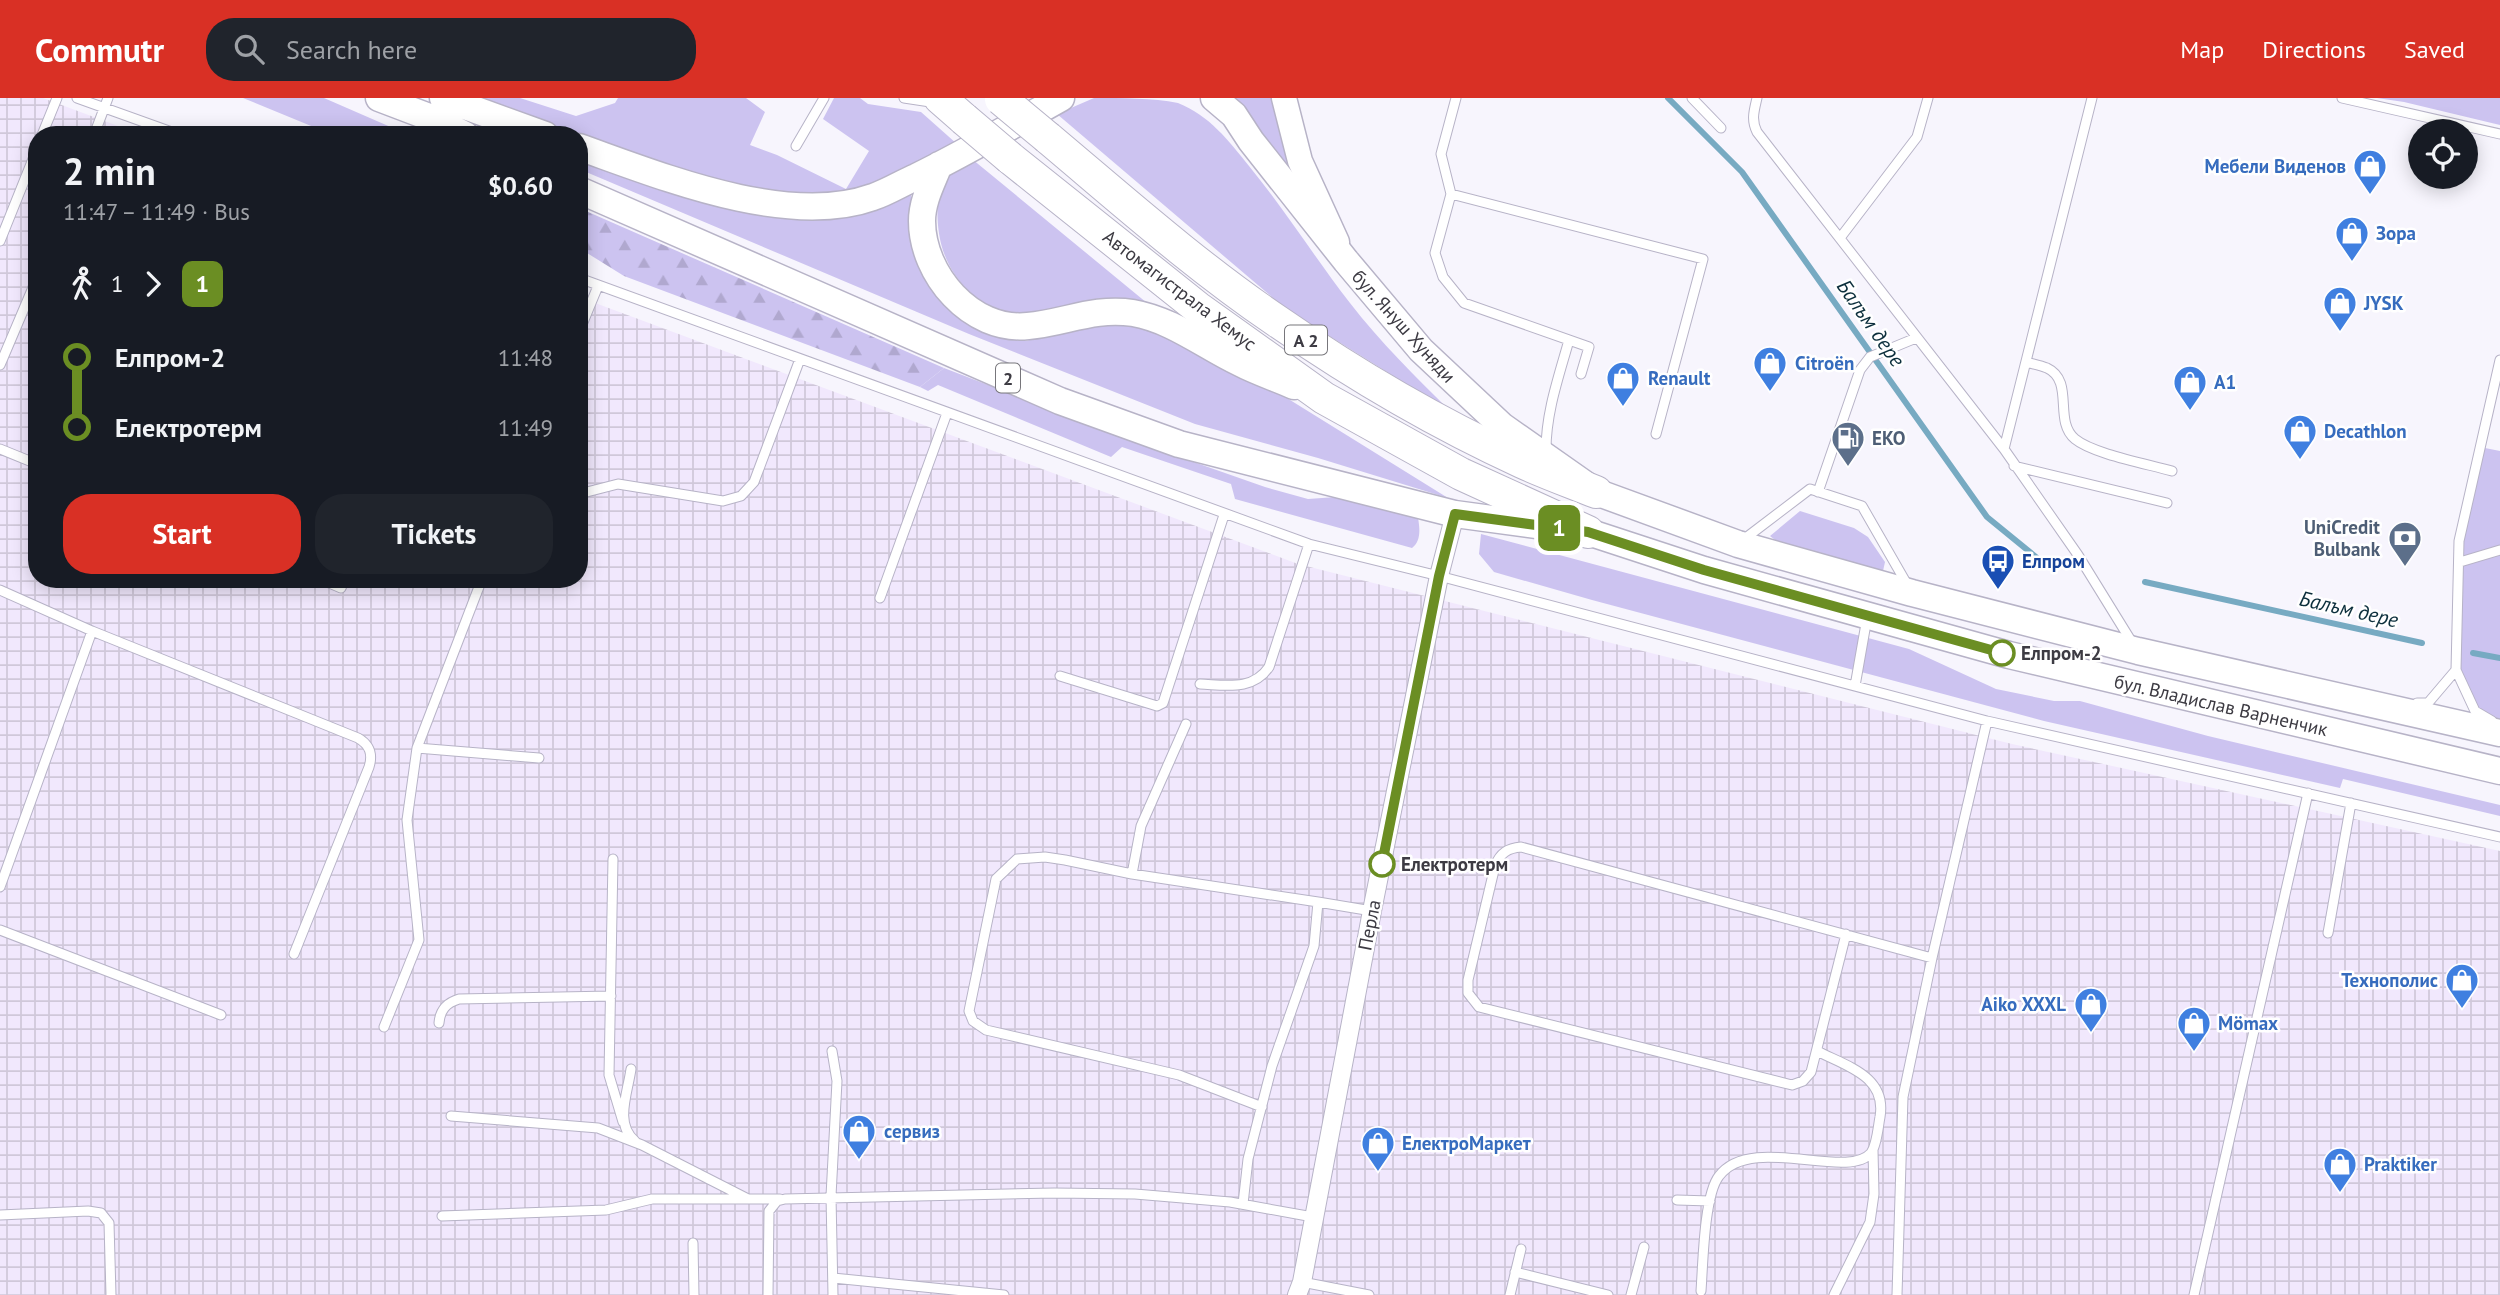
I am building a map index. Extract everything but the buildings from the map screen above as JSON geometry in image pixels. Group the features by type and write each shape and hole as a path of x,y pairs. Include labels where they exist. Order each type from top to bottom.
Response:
{"highway":[{"name":"Автомагистрала Хемус","path":"1001,98 1217,277 1276,321 1332,358 1433,416 1522,462 1596,492"},
{"name":"Автомагистрала Хемус","path":"951,107 1010,158 1198,308 1324,398 1461,474 1588,532"}],"main road":[{"path":"379,98 436,117 490,126"},
{"path":"588,150 683,183 760,203 821,207 872,198 939,165 1061,98"},
{"name":"бул. Януш Хуняди","path":"1214,98 1234,115 1251,141 1346,261 1421,350 1502,426 1596,492"},
{"path":"939,165 925,199 922,219 928,258 937,277 971,310 987,319 1027,327 1071,317 1113,312 1152,318 1168,323 1240,364 1324,398"},
{"name":"2","path":"588,194 1036,390 1119,422 1179,444 1455,514"},
{"name":"бул. Владислав Варненчик","path":"1596,492 1738,544 1912,593 2137,651 2500,733"},
{"name":"бул. Владислав Варненчик","path":"1455,514 1588,532 1704,570 2010,655 2500,771"},
{"path":"2462,761 2500,779"}],"street":[{"path":"1284,98 1300,161 1346,261"},
{"name":"Перла","path":"1300,1288 1371,911 1439,576 1455,514"}],"lane":[{"path":"46,126 57,98"},
{"path":"77,98 155,126"},
{"path":"97,126 108,98"},
{"path":"796,146 824,98"},
{"path":"904,98 951,107"},
{"path":"1456,98 1441,154 1451,194 1435,253 1443,277 1464,303 1589,347 1581,374"},
{"path":"1692,98 1721,128"},
{"path":"1757,98 1753,117 1757,132 2004,449 2078,555 2137,651"},
{"path":"1840,238 1917,136 1928,98"},
{"path":"2004,449 2092,98"},
{"path":"2342,98 2500,134"},
{"path":"0,241 28,171"},
{"path":"1451,194 1703,259 1656,434"},
{"path":"588,282 1309,544 1987,721 2500,837"},
{"path":"588,310 598,286"},
{"path":"0,365 28,299"},
{"path":"1818,492 1860,370 1870,357 1916,338"},
{"path":"1546,455 1546,431 1551,402 1569,340"},
{"path":"588,492 618,484 723,501 741,496 754,482 800,359"},
{"path":"2500,360 2459,541 2456,670 2475,711 2500,726"},
{"path":"2026,362 2049,369 2059,379 2064,396 2065,427 2074,439 2088,447 2172,471"},
{"path":"880,598 947,413"},
{"path":"0,449 28,460"},
{"path":"2014,466 2167,503"},
{"path":"1738,544 1810,489 1862,506 1912,593"},
{"path":"1060,676 1157,706 1163,703 1224,515"},
{"path":"1200,684 1251,684 1262,678 1269,667 1309,544"},
{"path":"2460,562 2500,550"},
{"path":"384,1027 419,940 407,820 417,748 479,588"},
{"path":"0,590 92,631 358,738 368,747 371,753 369,766 294,954"},
{"path":"1855,686 1868,616"},
{"path":"0,887 92,631"},
{"path":"2376,704 2428,703 2456,670"},
{"path":"1897,1295 1903,1097 1987,721"},
{"path":"1132,874 1141,826 1186,723"},
{"path":"417,748 539,758"},
{"path":"2193,1295 2308,793"},
{"path":"2328,933 2351,803"},
{"path":"1846,934 1817,1051 1808,1077 1798,1084 1787,1085 1479,1007 1470,999 1467,987 1495,866 1506,850 1521,847 1846,934 1932,958"},
{"path":"1262,1107 1179,1075 986,1030 973,1021 969,1011 996,879 1017,859 1045,858 1371,911"},
{"path":"613,859 609,1075 629,1137 750,1200"},
{"path":"1243,1205 1248,1158 1272,1066 1314,946 1318,902"},
{"path":"0,930 221,1015"},
{"path":"439,1023 442,1010 459,999 611,996"},
{"path":"832,1051 838,1081 831,1196 833,1295"},
{"path":"1817,1051 1863,1074 1876,1088 1881,1109 1873,1150 1874,1194 1870,1222 1834,1295"},
{"path":"623,1122 631,1069"},
{"path":"452,1116 598,1128 642,1145"},
{"path":"1701,1291 1710,1201 1719,1175 1735,1163 1768,1156 1851,1161 1865,1158 1873,1150"},
{"path":"442,1216 606,1210 652,1199 1135,1194 1243,1205 1313,1217"},
{"path":"768,1295 769,1211 777,1201 785,1199"},
{"path":"1677,1200 1710,1201"},
{"path":"0,1215 88,1211 101,1213 109,1223 111,1295"},
{"path":"694,1243 694,1295"},
{"path":"1630,1295 1644,1247"},
{"path":"1510,1295 1521,1249"},
{"path":"1515,1272 1608,1295"},
{"path":"832,1278 1004,1295"},
{"path":"1300,1288 1369,1295"}],"shaded area":[{"path":"0,98 43,98 118,126 28,126 28,588 588,588 588,300 1298,564 2012,744 2500,851 2500,1295 0,1295"}],"green space":[{"path":"243,98 324,98 388,126 311,126"},
{"path":"475,98 520,98 576,116 615,103 618,98 746,98 765,112 750,145 777,155 846,189 869,151 823,119 834,98 860,98 868,104 921,112 957,144 871,190 758,196 588,137 588,126 556,126"},
{"path":"1094,98 1148,99 1178,103 1209,122 1226,138 1262,183 1362,317 1451,412 1286,309 1057,114"},
{"path":"1232,98 1273,98 1281,135 1302,194"},
{"path":"2377,98 2500,98 2500,125 2478,119"},
{"path":"588,159 758,213 911,187 911,231 997,335 1025,341 1118,320 1142,324 1282,395 1448,498 1195,424 969,334 588,173"},
{"path":"972,159 1147,303 1049,315 1010,314 985,305 960,282 951,268 944,255 938,225 940,177"},
{"path":"588,212 944,368 920,387 624,276 588,254"},
{"path":"944,368 1128,439 1265,487 1308,499 1336,497 1418,518 1418,538 1412,548 1235,499 1231,484 1122,447 1111,457 938,385 928,391 920,387"},
{"path":"2480,447 2500,451 2500,726 2475,711 2456,671 2460,562"},
{"path":"1800,511 1854,528 1868,537 1885,562 1883,571 1780,544 1770,536"},
{"path":"1481,534 1909,649 1996,689 2054,701 2080,701 2208,736 2500,805 2500,816 2343,779 2340,788 2044,721 1592,600 1494,572 1479,554"}],"waterway":[{"name":"Балъм дере","path":"1668,98 1742,172 1987,517 2047,566"},
{"name":"Балъм дере","path":"2145,582 2422,643"},
{"name":"Балъм дере","path":"2473,653 2500,658"}],"bus line":[{"name":"1","path":"1382,864 1439,576 1455,514 1588,532 1704,570 2002,653"}],"place":[{"name":"Мебели Виденов","path":"2370,196"},
{"name":"Зора","path":"2352,263"},
{"name":"JYSK","path":"2340,333"},
{"name":"Citroën","path":"1770,393"},
{"name":"Renault","path":"1623,408"},
{"name":"A1","path":"2190,412"},
{"name":"Decathlon","path":"2300,461"},
{"name":"EKO","path":"1848,468"},
{"name":"UniCredit Bulbank","path":"2405,568"},
{"name":"Елпром","path":"1998,591"},
{"name":"Елпром-2","path":"2002,653"},
{"name":"Електротерм","path":"1382,864"},
{"name":"Технополис","path":"2462,1010"},
{"name":"Aiko XXXL","path":"2091,1034"},
{"name":"Mömax","path":"2194,1053"},
{"name":"сервиз","path":"859,1161"},
{"name":"ЕлектроМаркет","path":"1378,1173"},
{"name":"Praktiker","path":"2340,1194"}]}
